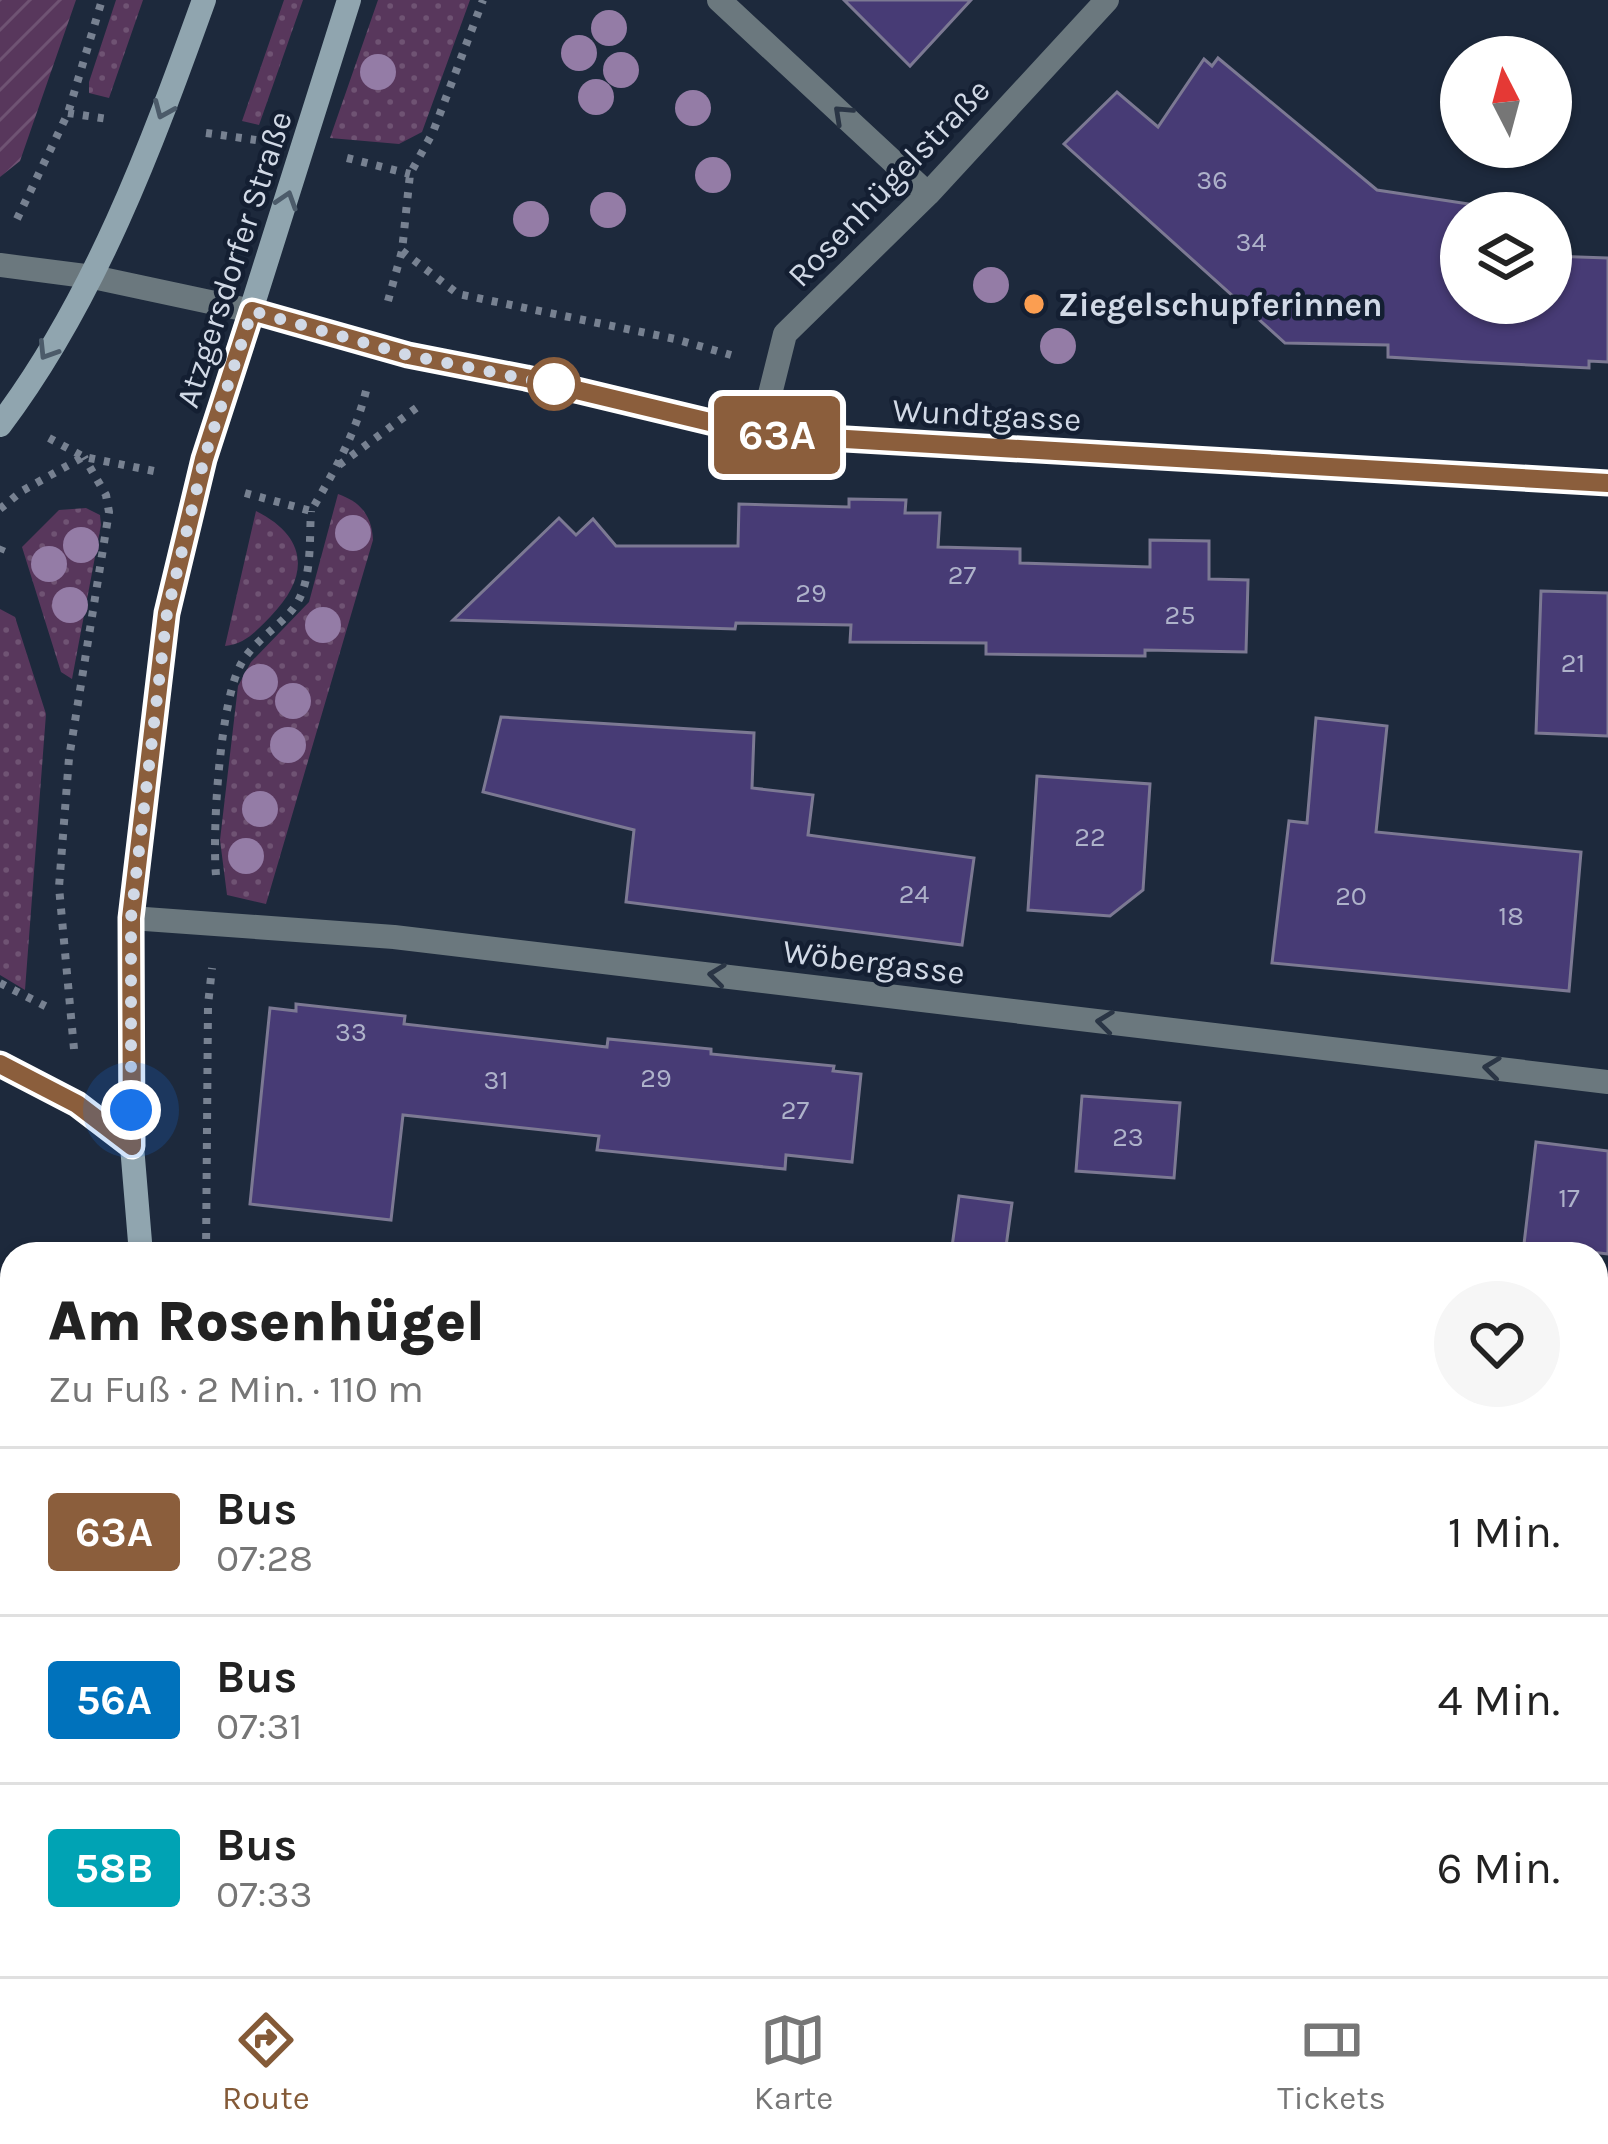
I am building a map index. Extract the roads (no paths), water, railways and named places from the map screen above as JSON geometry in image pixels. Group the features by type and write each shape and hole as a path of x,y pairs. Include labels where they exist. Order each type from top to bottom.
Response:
{"main road":[{"path":"0,425 93,277 204,0"},
{"name":"Atzgersdorfer Straße","path":"139,1242 132,1146 131,918 167,613 204,459 349,0"}],"street":[{"path":"719,0 928,194"},
{"name":"Rosenhügelstraße","path":"760,434 785,334 928,194 1107,0"},
{"name":"Wundtgasse","path":"0,266 93,277 252,311 408,355 760,434 1608,483"},
{"name":"Wöbergasse","path":"131,918 394,937 1608,1082"},
{"path":"0,1064 77,1104 132,1146"}],"place":[{"name":"Ziegelschupferinnen","path":"1034,304"}]}
